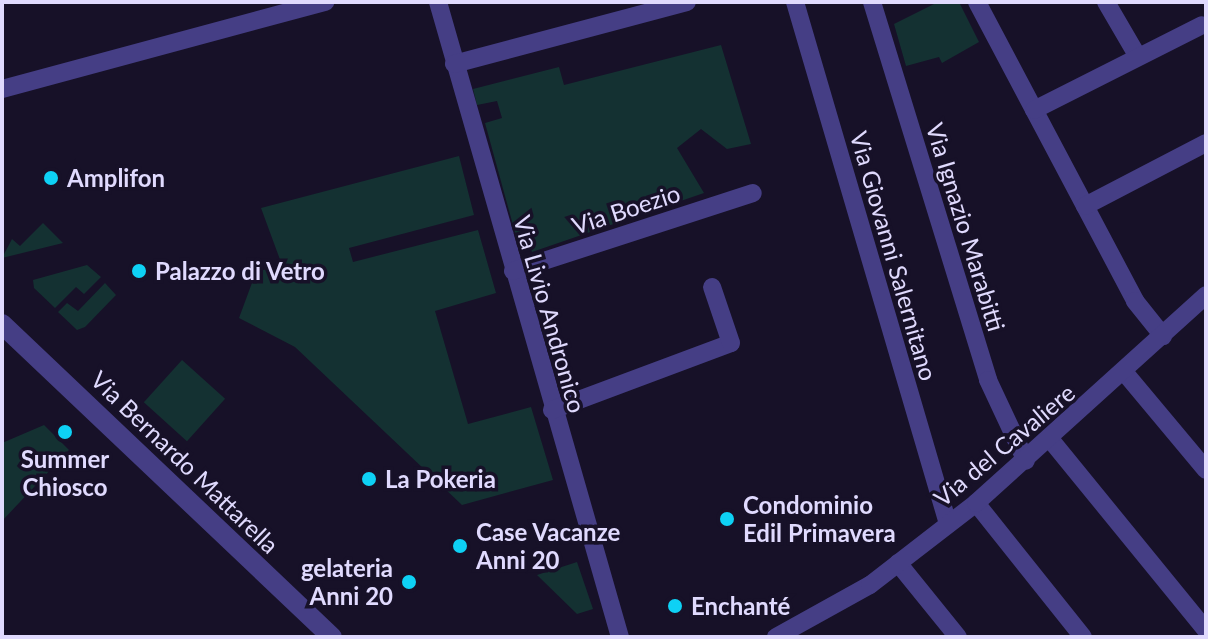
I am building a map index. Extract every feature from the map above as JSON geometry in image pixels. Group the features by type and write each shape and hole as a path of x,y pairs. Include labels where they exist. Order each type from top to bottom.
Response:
{"street":[{"path":"2,89 325,2"},
{"name":"Via Livio Andronico","path":"438,2 552,410 620,637"},
{"path":"454,64 687,2"},
{"name":"Via Giovanni Salernitano","path":"795,2 948,524"},
{"name":"Via Ignazio Marabitti","path":"872,2 988,380 1026,461"},
{"path":"977,2 1135,301 1163,336"},
{"path":"1106,2 1137,55"},
{"path":"1034,110 1137,55 1202,25"},
{"path":"1085,206 1206,143"},
{"name":"Via Boezio","path":"513,271 753,193"},
{"path":"552,410 731,343 712,287"},
{"name":"Via del Cavaliere","path":"776,637 898,563 976,503 1125,373 1206,295"},
{"name":"Via Bernardo Mattarella","path":"2,324 332,637"},
{"path":"1125,373 1206,470"},
{"path":"1050,439 1206,630"},
{"path":"976,503 1083,637"},
{"path":"898,563 958,637"}],"green space":[{"path":"938,2 959,2 979,42 942,63 939,57 906,66 894,24"},
{"path":"721,45 751,144 727,149 701,129 677,148 704,193 532,252 527,238 516,236 485,123 502,118 497,101 477,105 473,89 559,67 564,85"},
{"path":"459,156 474,215 349,248 353,262 478,230 496,293 435,311 468,424 531,407 553,480 462,505 295,347 239,318 256,272 282,265 261,208"},
{"path":"43,223 63,243 2,258 12,239 20,246"},
{"path":"87,265 101,277 84,294 76,287 55,308 34,288 33,280"},
{"path":"105,283 116,295 85,327 77,330 58,312 67,303 78,311"},
{"path":"182,360 225,399 187,441 144,402"},
{"path":"44,425 69,450 2,521 2,443"},
{"path":"577,562 593,609 577,614 537,575"}],"place":[{"name":"Amplifon","path":"51,178"},
{"name":"Palazzo di Vetro","path":"139,271"},
{"name":"Summer Chiosco","path":"65,432"},
{"name":"La Pokeria","path":"369,479"},
{"name":"Condominio Edil Primavera","path":"727,519"},
{"name":"Case Vacanze Anni 20","path":"460,546"},
{"name":"gelateria Anni 20","path":"409,582"},
{"name":"Enchanté","path":"675,606"}]}
